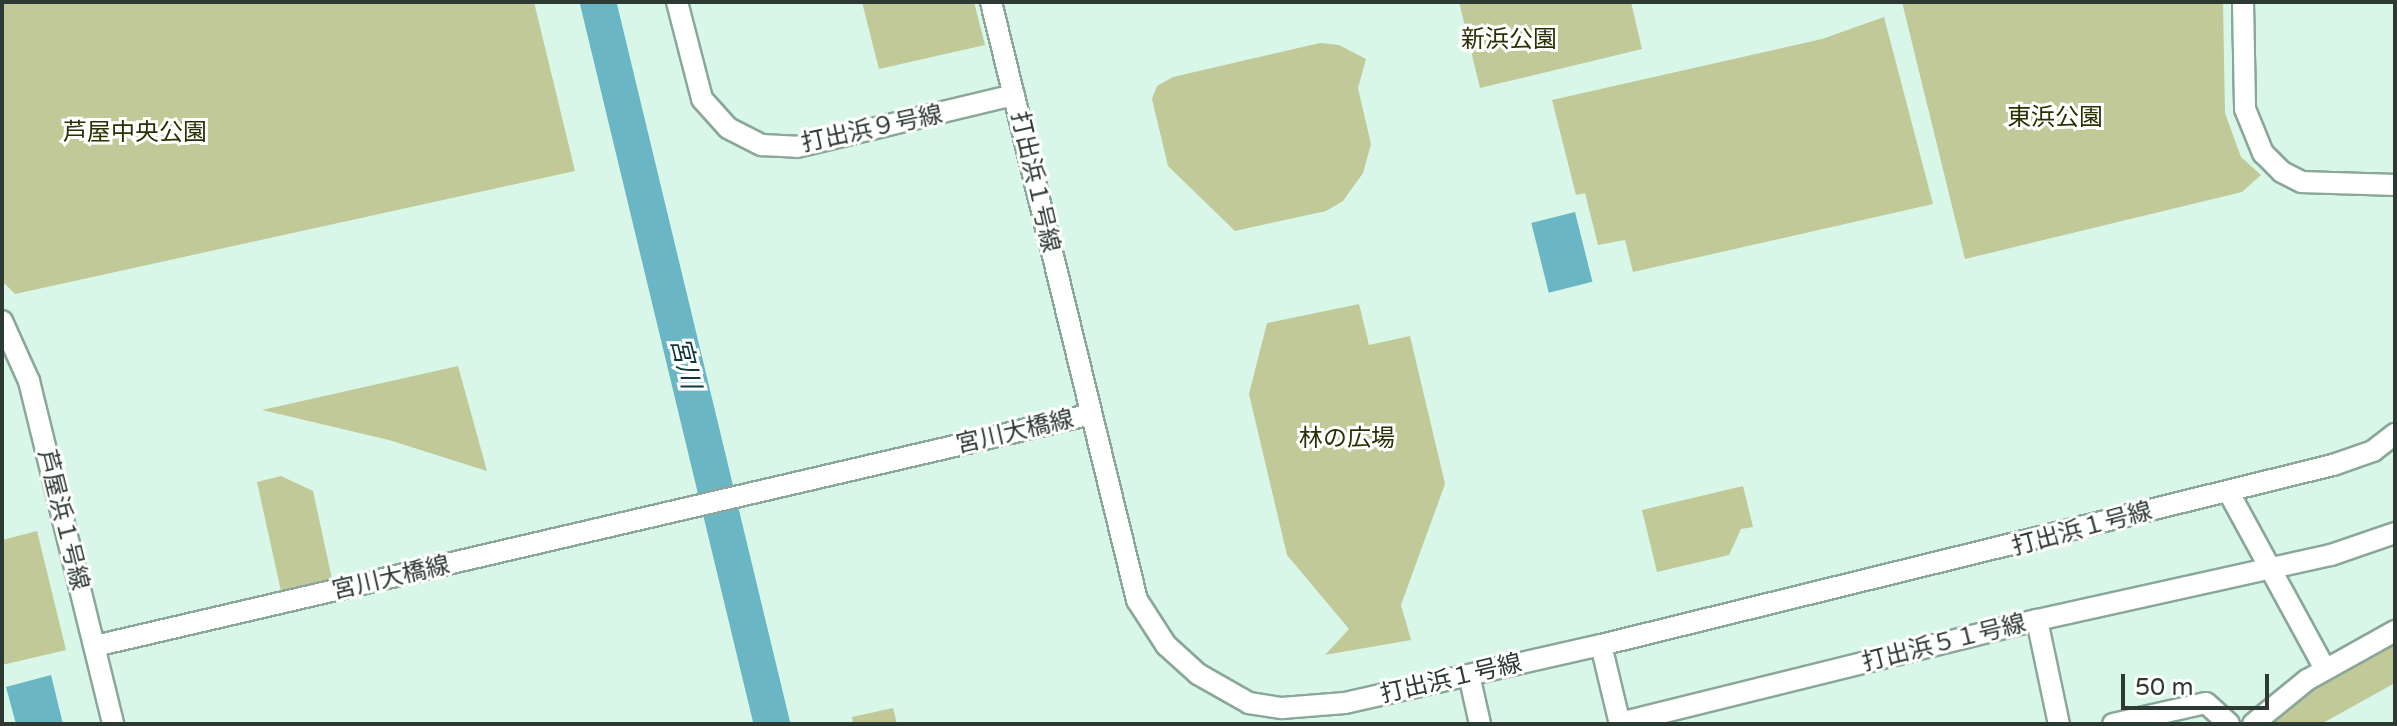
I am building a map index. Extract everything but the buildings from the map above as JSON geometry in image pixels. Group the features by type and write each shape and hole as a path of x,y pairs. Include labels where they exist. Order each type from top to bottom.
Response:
{"street":[{"name":"打出浜９号線","path":"677,2 702,99 728,128 762,145 797,147 1014,95"},
{"name":"打出浜１号線","path":"991,2 1088,415 1137,600 1166,645 1198,674 1249,703 1282,708 1345,703 1601,645 2031,543 2333,465 2373,451 2395,434"},
{"path":"2243,2 2245,109 2263,153 2282,172 2302,182 2395,185"},
{"name":"芦屋浜１号線","path":"2,321 29,381 113,724"},
{"name":"宮川大橋線","path":"95,646 1088,415"},
{"path":"2228,491 2325,669"},
{"name":"打出浜５１号線","path":"1620,723 2268,565 2331,555 2395,533"},
{"path":"2037,620 2059,724"},
{"path":"2253,724 2325,669 2395,631"},
{"path":"1601,645 1620,723"},
{"path":"1469,675 1480,724"},
{"path":"2113,724 2206,703 2229,724"}],"green space":[{"name":"芦屋中央公園","path":"2,2 534,2 575,171 15,294 2,281"},
{"path":"862,2 974,2 985,45 879,69"},
{"name":"新浜公園","path":"1459,2 1631,2 1642,49 1480,88"},
{"name":"東浜公園","path":"1902,2 2223,2 2225,113 2241,157 2261,175 2242,192 1965,259"},
{"path":"1884,17 1933,204 1633,272 1625,240 1598,245 1585,193 1576,195 1552,100 1822,39"},
{"path":"1320,43 1339,45 1366,59 1358,88 1371,144 1363,173 1343,201 1326,211 1235,231 1168,166 1152,99 1157,86 1173,77"},
{"name":"林の広場","path":"1359,304 1369,345 1410,336 1445,484 1401,605 1411,640 1325,655 1349,629 1287,555 1249,394 1267,323"},
{"path":"458,366 487,471 389,440 262,410"},
{"path":"281,476 313,491 332,579 281,591 257,482"},
{"path":"1743,486 1753,527 1741,529 1729,555 1657,572 1642,510"},
{"path":"37,531 66,650 2,665 2,540"},
{"path":"2395,637 2395,683 2321,724 2262,724 2288,701"},
{"path":"893,708 897,724 853,724 852,717"}],"water":[{"path":"1575,212 1592,282 1549,293 1531,223"},
{"path":"51,675 63,724 16,724 6,687"}],"waterway":[{"name":"宮川","path":"598,2 772,724"}]}
